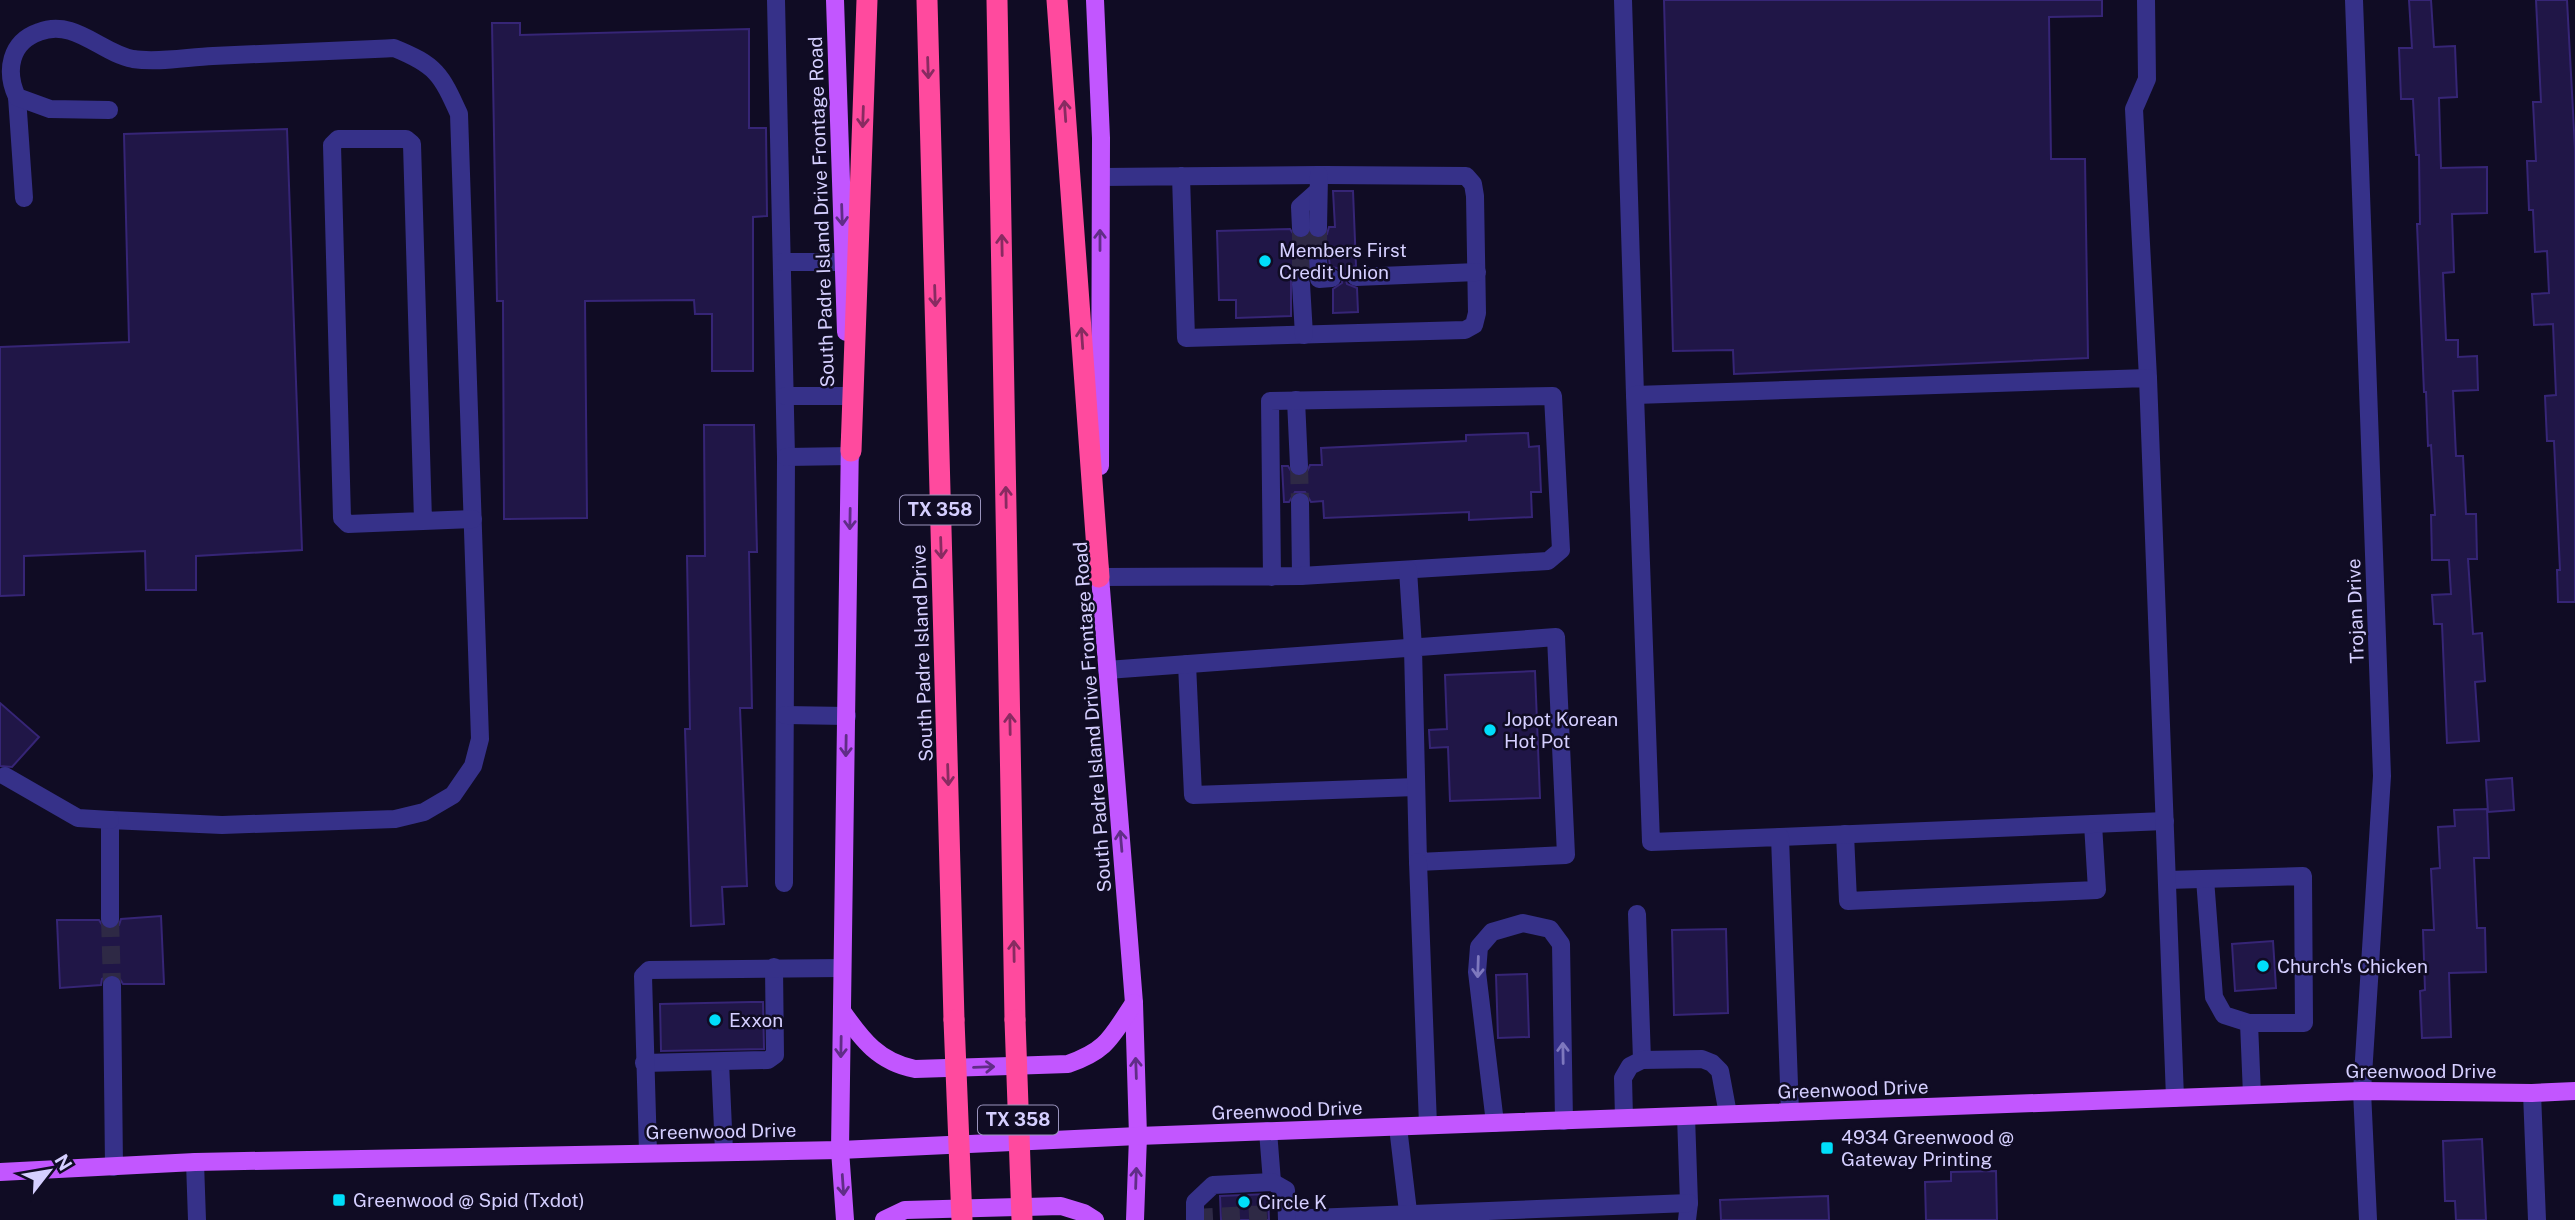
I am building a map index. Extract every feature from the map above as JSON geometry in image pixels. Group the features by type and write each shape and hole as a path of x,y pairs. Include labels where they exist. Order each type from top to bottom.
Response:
{"highway":[{"path":"851,453 867,0"},
{"name":"South Padre Island Drive","path":"927,0 954,1020 962,1220"},
{"name":"TX 358","path":"998,0 1015,1020 1022,1220"},
{"path":"1057,0 1099,577"}],"main road":[{"name":"South Padre Island Drive Frontage Road","path":"835,0 851,453 840,1150 845,1220"},
{"name":"South Padre Island Drive Frontage Road","path":"1096,0 1101,177 1099,577 1134,1003 1138,1136 1135,1220"},
{"path":"842,1011 858,1034 877,1052 895,1065 915,1069 1068,1064 1092,1056 1108,1041 1134,1003"},
{"name":"Greenwood Drive","path":"0,1172 194,1162 840,1150 1138,1136 2362,1091 2575,1091"},
{"path":"884,1220 905,1210 1061,1206 1084,1213 1095,1220"}],"street":[{"path":"776,0 786,457 784,883"},
{"path":"1623,0 1651,842 2165,821"},
{"path":"2146,0 2147,79 2134,109 2148,378 2175,1098"},
{"name":"Trojan Drive","path":"2354,0 2382,776 2362,1091 2368,1220"},
{"path":"5,776 78,818 222,825 394,819 424,812 453,795 473,766 480,739 460,114 444,79 422,60 394,48 132,58 71,31 57,28 41,30 8,46 11,85 17,97 24,198"},
{"path":"17,97 50,109 109,110"},
{"path":"423,521 412,144 406,139 338,139 332,145 342,518 348,524 423,521 472,519"},
{"path":"1101,177 1181,176 1318,183 1466,176 1472,184 1475,196 1477,313 1474,325 1465,330 1186,338 1181,176"},
{"path":"1309,228 1318,183"},
{"path":"1318,255 1320,279 1332,278"},
{"path":"782,262 844,262"},
{"path":"1356,277 1477,272"},
{"path":"1301,284 1304,335"},
{"path":"1635,395 2148,378"},
{"path":"785,396 848,396"},
{"path":"1099,577 1272,577 1301,576 1548,561 1561,550 1553,396 1270,401 1272,577"},
{"path":"1296,400 1299,466"},
{"path":"786,457 851,453"},
{"path":"1300,502 1301,576"},
{"path":"1408,570 1413,648 1428,1125"},
{"path":"1107,670 1556,637 1566,856 1418,862"},
{"path":"1187,664 1193,795 1416,787"},
{"path":"785,715 847,716"},
{"path":"110,820 110,919"},
{"path":"1845,834 1849,901 2096,890 2093,824"},
{"path":"1780,837 1790,1112"},
{"path":"2167,880 2304,876 2304,1023 2249,1023 2224,1015 2214,997 2205,879"},
{"path":"1637,914 1642,1060"},
{"path":"1495,1123 1476,972 1479,947 1492,932 1523,923 1550,929 1561,944 1564,1121"},
{"path":"644,1063 768,1060 775,1055 774,967"},
{"path":"648,1152 643,976 649,970 842,968"},
{"path":"112,985 114,1167"},
{"path":"2249,1023 2252,1095"},
{"path":"1624,1118 1623,1078 1630,1066 1642,1060 1702,1059 1712,1063 1720,1072 1728,1114"},
{"path":"720,1062 724,1152"},
{"path":"2532,1093 2537,1220"},
{"path":"1195,1220 1195,1202 1213,1185 1272,1182 1286,1190 1283,1217 1688,1212 1686,1116"},
{"path":"1398,1127 1409,1217"},
{"path":"1268,1131 1272,1182"},
{"path":"194,1162 197,1220"}],"building":[{"path":"1664,0 2102,0 2102,16 2049,17 2051,159 2085,159 2088,358 1734,374 1733,350 1673,351"},
{"path":"2409,0 2431,0 2434,47 2455,46 2457,97 2439,98 2441,168 2487,167 2487,213 2452,214 2454,272 2443,273 2446,340 2458,340 2458,357 2477,356 2478,390 2453,391 2456,456 2463,456 2466,514 2476,514 2477,559 2468,559 2473,634 2482,633 2485,681 2475,682 2479,741 2447,743 2442,624 2434,624 2432,595 2451,594 2449,560 2432,560 2431,515 2435,515 2431,445 2428,446 2424,392 2417,224 2420,224 2419,155 2416,155 2413,99 2401,99 2399,48 2412,48"},
{"path":"2536,0 2567,0 2575,149 2575,602 2558,602 2557,570 2560,570 2554,441 2547,441 2545,396 2556,395 2553,324 2534,325 2532,294 2549,293 2547,251 2535,252 2533,210 2529,210 2527,161 2536,161 2533,102 2541,102"},
{"path":"492,23 520,23 520,35 749,29 749,128 766,128 767,216 753,217 753,371 712,371 712,314 695,314 694,300 585,301 587,518 504,519 503,301 497,301"},
{"path":"287,129 302,550 196,556 196,590 146,590 145,551 24,556 24,595 0,596 0,347 129,342 124,134"},
{"path":"1333,191 1353,191 1356,266 1349,268 1345,277 1347,284 1357,288 1358,312 1333,313 1333,289 1342,283 1343,276 1337,268 1330,267 1328,250 1318,244 1308,250 1307,275 1300,273 1291,280 1291,316 1236,318 1236,300 1219,300 1217,231 1290,229 1296,238 1302,239 1309,235 1317,239 1323,238 1329,227 1335,227"},
{"path":"704,425 754,425 757,552 749,552 752,708 740,708 747,886 722,887 724,924 691,926 685,729 690,729 687,556 705,556"},
{"path":"1528,433 1529,447 1539,446 1541,492 1531,492 1532,517 1469,520 1469,512 1324,518 1323,501 1311,502 1305,492 1295,492 1289,502 1284,502 1282,466 1288,466 1294,476 1305,476 1310,465 1322,465 1321,448 1466,441 1466,435"},
{"path":"1535,671 1540,798 1450,801 1448,747 1430,748 1429,730 1447,729 1445,675"},
{"path":"0,703 39,737 12,767 0,766"},
{"path":"2512,778 2514,810 2488,812 2486,780"},
{"path":"2487,809 2489,858 2474,858 2477,928 2485,928 2486,972 2449,973 2451,1037 2422,1038 2420,991 2425,990 2423,930 2434,930 2431,869 2440,868 2438,827 2455,826 2454,810"},
{"path":"161,916 164,984 123,984 118,976 111,974 102,979 101,985 60,988 57,920 99,920 104,928 111,930 119,925 121,919"},
{"path":"1726,929 1728,1013 1674,1015 1672,930"},
{"path":"2273,941 2276,988 2235,991 2232,944"},
{"path":"1527,974 1529,1037 1498,1038 1496,975"},
{"name":"Exxon","path":"763,1002 764,1049 661,1051 660,1004"},
{"path":"2482,1139 2486,1220 2456,1220 2455,1201 2445,1201 2443,1141"},
{"path":"1996,1171 1997,1220 1926,1220 1925,1182 1951,1181 1951,1172"},
{"name":"Circle K","path":"1268,1194 1269,1220 1221,1220 1220,1196"},
{"path":"1828,1196 1829,1220 1721,1220 1720,1200"}],"tunnel":[{"path":"1301,228 1301,284"},
{"path":"1318,228 1318,255"},
{"path":"1299,466 1300,502"},
{"path":"110,919 112,985"},
{"path":"1195,1218 1269,1214"}],"place":[{"name":"Members First Credit Union","path":"1265,261"},
{"name":"Jopot Korean Hot Pot","path":"1490,730"},
{"name":"Church's Chicken","path":"2263,966"},
{"name":"Exxon","path":"715,1020"},
{"name":"4934 Greenwood @ Gateway Printing","path":"1827,1148"},
{"name":"Greenwood @ Spid (Txdot)","path":"339,1200"},
{"name":"Circle K","path":"1244,1202"}]}
